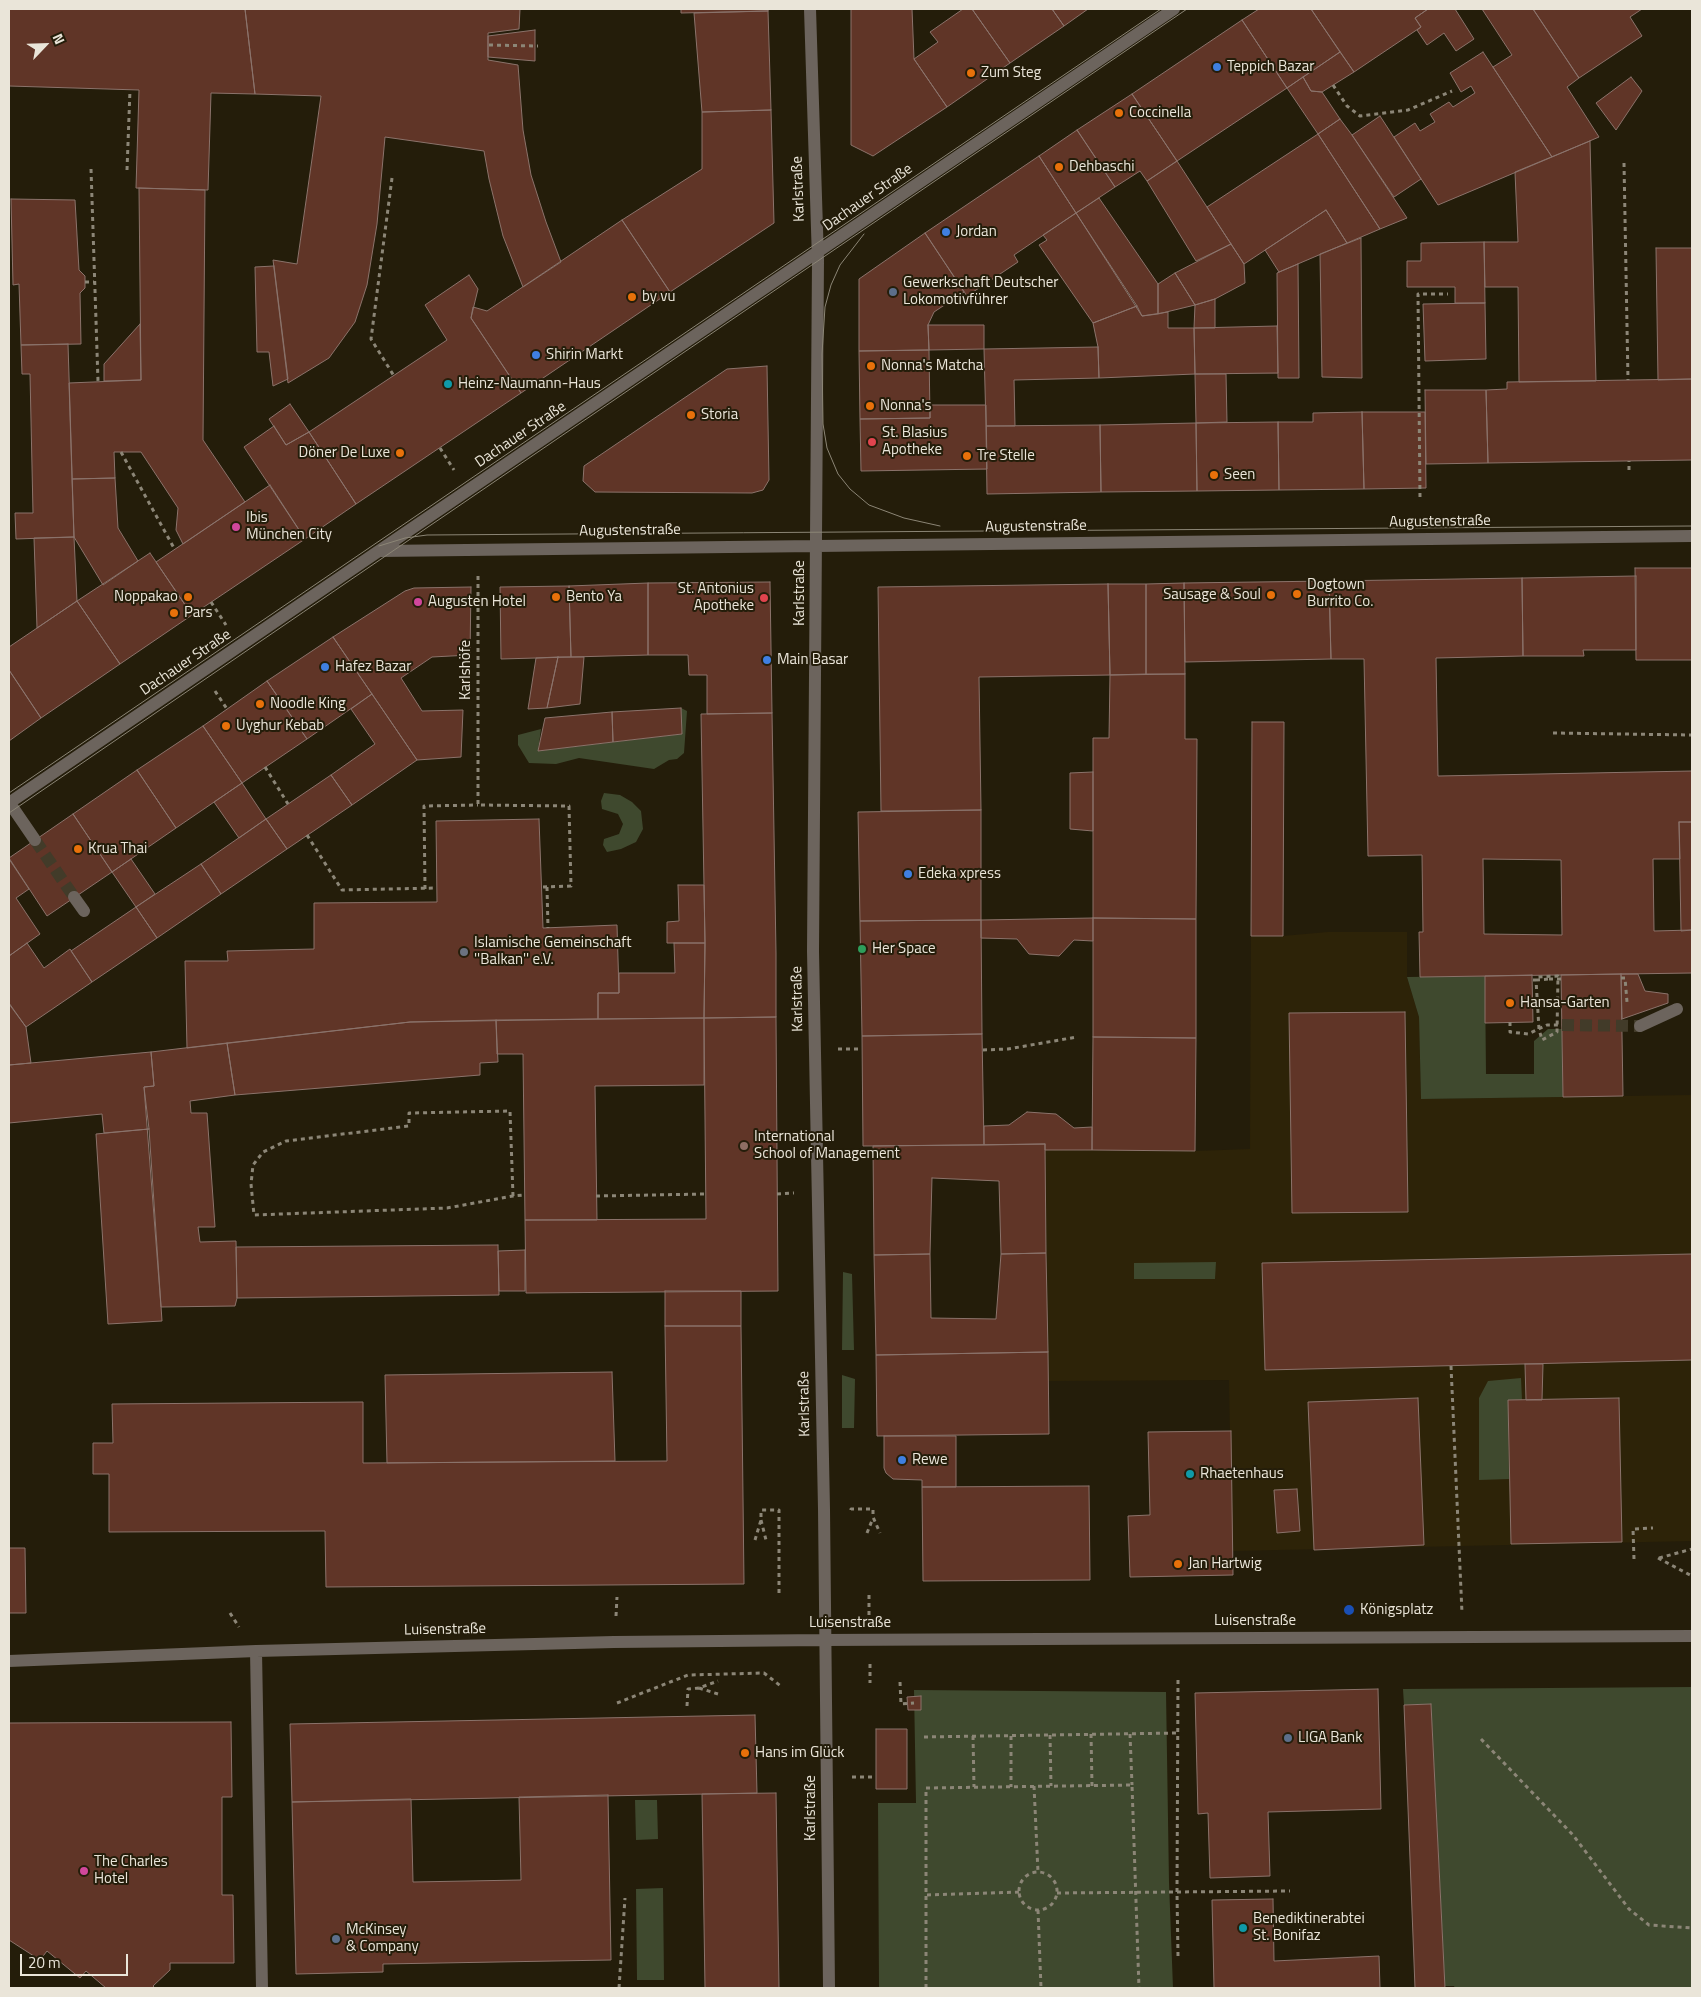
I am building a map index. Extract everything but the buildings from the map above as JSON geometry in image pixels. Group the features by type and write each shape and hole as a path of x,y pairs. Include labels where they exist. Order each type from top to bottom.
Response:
{"street":[{"name":"Karlstraße","path":"810,9 818,253 813,951 824,1498 829,1988"},
{"name":"Dachauer Straße","path":"9,802 1174,9"},
{"name":"Augustenstraße","path":"379,551 1692,536"},
{"path":"9,802 35,840"},
{"path":"74,897 84,911"},
{"path":"1640,1026 1677,1009"},
{"name":"Luisenstraße","path":"9,1661 256,1651 824,1640 1692,1636"},
{"path":"256,1651 262,1988"}],"path":[{"path":"488,46 538,46"},
{"path":"1332,85 1347,106 1360,116 1408,110 1452,91"},
{"path":"127,170 130,90"},
{"path":"1624,164 1628,380"},
{"path":"91,169 98,382"},
{"path":"392,178 371,339 394,376"},
{"path":"85,282 94,282"},
{"path":"1420,497 1418,294 1448,294"},
{"path":"121,452 175,550"},
{"path":"1629,461 1629,470"},
{"name":"Karlshöfe","path":"478,551 478,805"},
{"path":"1553,734 1692,735"},
{"path":"265,767 288,804"},
{"path":"424,889 424,806 569,806 571,886 541,887"},
{"path":"307,835 342,890 436,888"},
{"path":"547,887 548,928"},
{"path":"1558,976 1560,1024 1557,1032 1542,1040 1539,1029 1536,980 1537,977 1558,976"},
{"path":"1621,978 1625,978 1627,1002"},
{"path":"1536,980 1561,979"},
{"path":"1510,1022 1510,1032 1528,1034 1547,1025 1560,1024"},
{"path":"983,1050 1008,1049 1077,1037"},
{"path":"513,1196 510,1111 409,1113 409,1126 286,1141 263,1152 253,1165 250,1184 254,1215 447,1208 524,1195"},
{"path":"596,1196 706,1194"},
{"path":"1452,1366 1463,1637"},
{"path":"851,1518 851,1508 873,1509 873,1517 867,1533"},
{"path":"766,1540 761,1520 761,1510 780,1510 779,1596"},
{"path":"873,1517 880,1533"},
{"path":"755,1540 761,1520"},
{"path":"1634,1559 1633,1529 1653,1528"},
{"path":"1692,1549 1658,1558 1692,1576"},
{"path":"617,1703 688,1675 764,1673 782,1686"},
{"path":"1178,1680 1178,1956"},
{"path":"687,1706 688,1689 699,1688 718,1681"},
{"path":"900,1682 901,1704 914,1703"},
{"path":"699,1688 718,1694"},
{"path":"924,1737 1177,1733"},
{"path":"1090,1734 1092,1786"},
{"path":"1130,1734 1139,1988"},
{"path":"1050,1735 1051,1786"},
{"path":"973,1736 974,1787"},
{"path":"1011,1736 1011,1787"},
{"path":"1481,1739 1573,1835 1629,1909 1649,1925 1692,1928"},
{"path":"926,1988 926,1788 1132,1785"},
{"path":"1034,1786 1038,1872"},
{"path":"1038,1872 1050,1876 1054,1881 1057,1893 1053,1903 1044,1909 1038,1910 1027,1907 1023,1903 1019,1892 1022,1880 1032,1873 1038,1872"},
{"path":"1057,1893 1290,1891"},
{"path":"927,1895 1019,1892"},
{"path":"619,1988 625,1898"},
{"path":"1038,1910 1041,1988"}],"shaded area":[{"path":"1328,932 1407,932 1407,977 1419,1017 1421,1099 1692,1095 1692,1541 1232,1551 1229,1380 1048,1381 1045,1150 1195,1151 1250,1149 1251,936 1283,936"}],"green space":[{"path":"681,708 687,711 684,753 677,759 669,760 654,769 579,758 556,764 529,763 518,745 518,735 541,729 538,751 682,734"},
{"path":"604,793 620,795 632,802 641,811 643,829 636,842 621,849 607,852 603,845 604,839 619,834 623,824 618,814 602,809 601,801"},
{"path":"1485,976 1486,1074 1534,1074 1534,1041 1548,1029 1562,1029 1563,1097 1421,1099 1419,1017 1407,977"},
{"path":"1216,1262 1215,1279 1134,1279 1134,1263"},
{"path":"843,1272 852,1274 854,1350 842,1350"},
{"path":"842,1375 855,1379 854,1428 842,1428"},
{"path":"1521,1378 1522,1400 1508,1401 1509,1479 1479,1480 1479,1398 1488,1381"},
{"path":"1692,1687 1692,1988 1455,1988 1454,1986 1445,1986 1431,1704 1404,1705 1403,1689"},
{"path":"914,1690 1166,1692 1173,1988 879,1988 878,1803 916,1803"},
{"path":"635,1800 657,1800 658,1839 636,1840"},
{"path":"663,1888 664,1980 637,1980 636,1889"}],"tunnel":[{"path":"35,840 74,897"},
{"path":"1562,1025 1640,1026"}],"tram line":[{"path":"9,793 1161,9"},
{"path":"9,813 1187,9"},
{"path":"864,234 840,265 831,285 825,307 822,354 823,424 827,448 838,474 850,489 869,505 904,518 940,526"},
{"path":"379,546 405,538 427,535 1692,526"}],"place":[{"name":"Teppich Bazar","path":"1217,67"},
{"name":"Zum Steg","path":"971,73"},
{"name":"Coccinella","path":"1119,113"},
{"name":"Dehbaschi","path":"1059,167"},
{"name":"Jordan","path":"946,232"},
{"name":"Gewerkschaft Deutscher Lokomotivführer","path":"893,292"},
{"name":"by vu","path":"632,297"},
{"name":"Shirin Markt","path":"536,355"},
{"name":"Nonna's Matcha","path":"871,366"},
{"name":"Heinz-Naumann-Haus","path":"448,384"},
{"name":"Nonna's","path":"870,406"},
{"name":"Storia","path":"691,415"},
{"name":"St. Blasius Apotheke","path":"872,442"},
{"name":"Döner De Luxe","path":"400,453"},
{"name":"Tre Stelle","path":"967,456"},
{"name":"Seen","path":"1214,475"},
{"name":"Ibis München City","path":"236,527"},
{"name":"Dogtown Burrito Co.","path":"1297,594"},
{"name":"Sausage & Soul","path":"1271,595"},
{"name":"Noppakao","path":"188,597"},
{"name":"Bento Ya","path":"556,597"},
{"name":"St. Antonius Apotheke","path":"764,598"},
{"name":"Augusten Hotel","path":"418,602"},
{"name":"Pars","path":"174,613"},
{"name":"Main Basar","path":"767,660"},
{"name":"Hafez Bazar","path":"325,667"},
{"name":"Noodle King","path":"260,704"},
{"name":"Uyghur Kebab","path":"226,726"},
{"name":"Krua Thai","path":"78,849"},
{"name":"Edeka xpress","path":"908,874"},
{"name":"Her Space","path":"862,949"},
{"name":"Islamische Gemeinschaft ''Balkan'' e.V.","path":"464,952"},
{"name":"Hansa-Garten","path":"1510,1003"},
{"name":"International School of Management","path":"744,1146"},
{"name":"Rewe","path":"902,1460"},
{"name":"Rhaetenhaus","path":"1190,1474"},
{"name":"Jan Hartwig","path":"1178,1564"},
{"name":"Königsplatz","path":"1349,1610"},
{"name":"LIGA Bank","path":"1288,1738"},
{"name":"Hans im Glück","path":"745,1753"},
{"name":"The Charles Hotel","path":"84,1871"},
{"name":"Benediktinerabtei St. Bonifaz","path":"1243,1928"},
{"name":"McKinsey & Company","path":"336,1939"}]}
